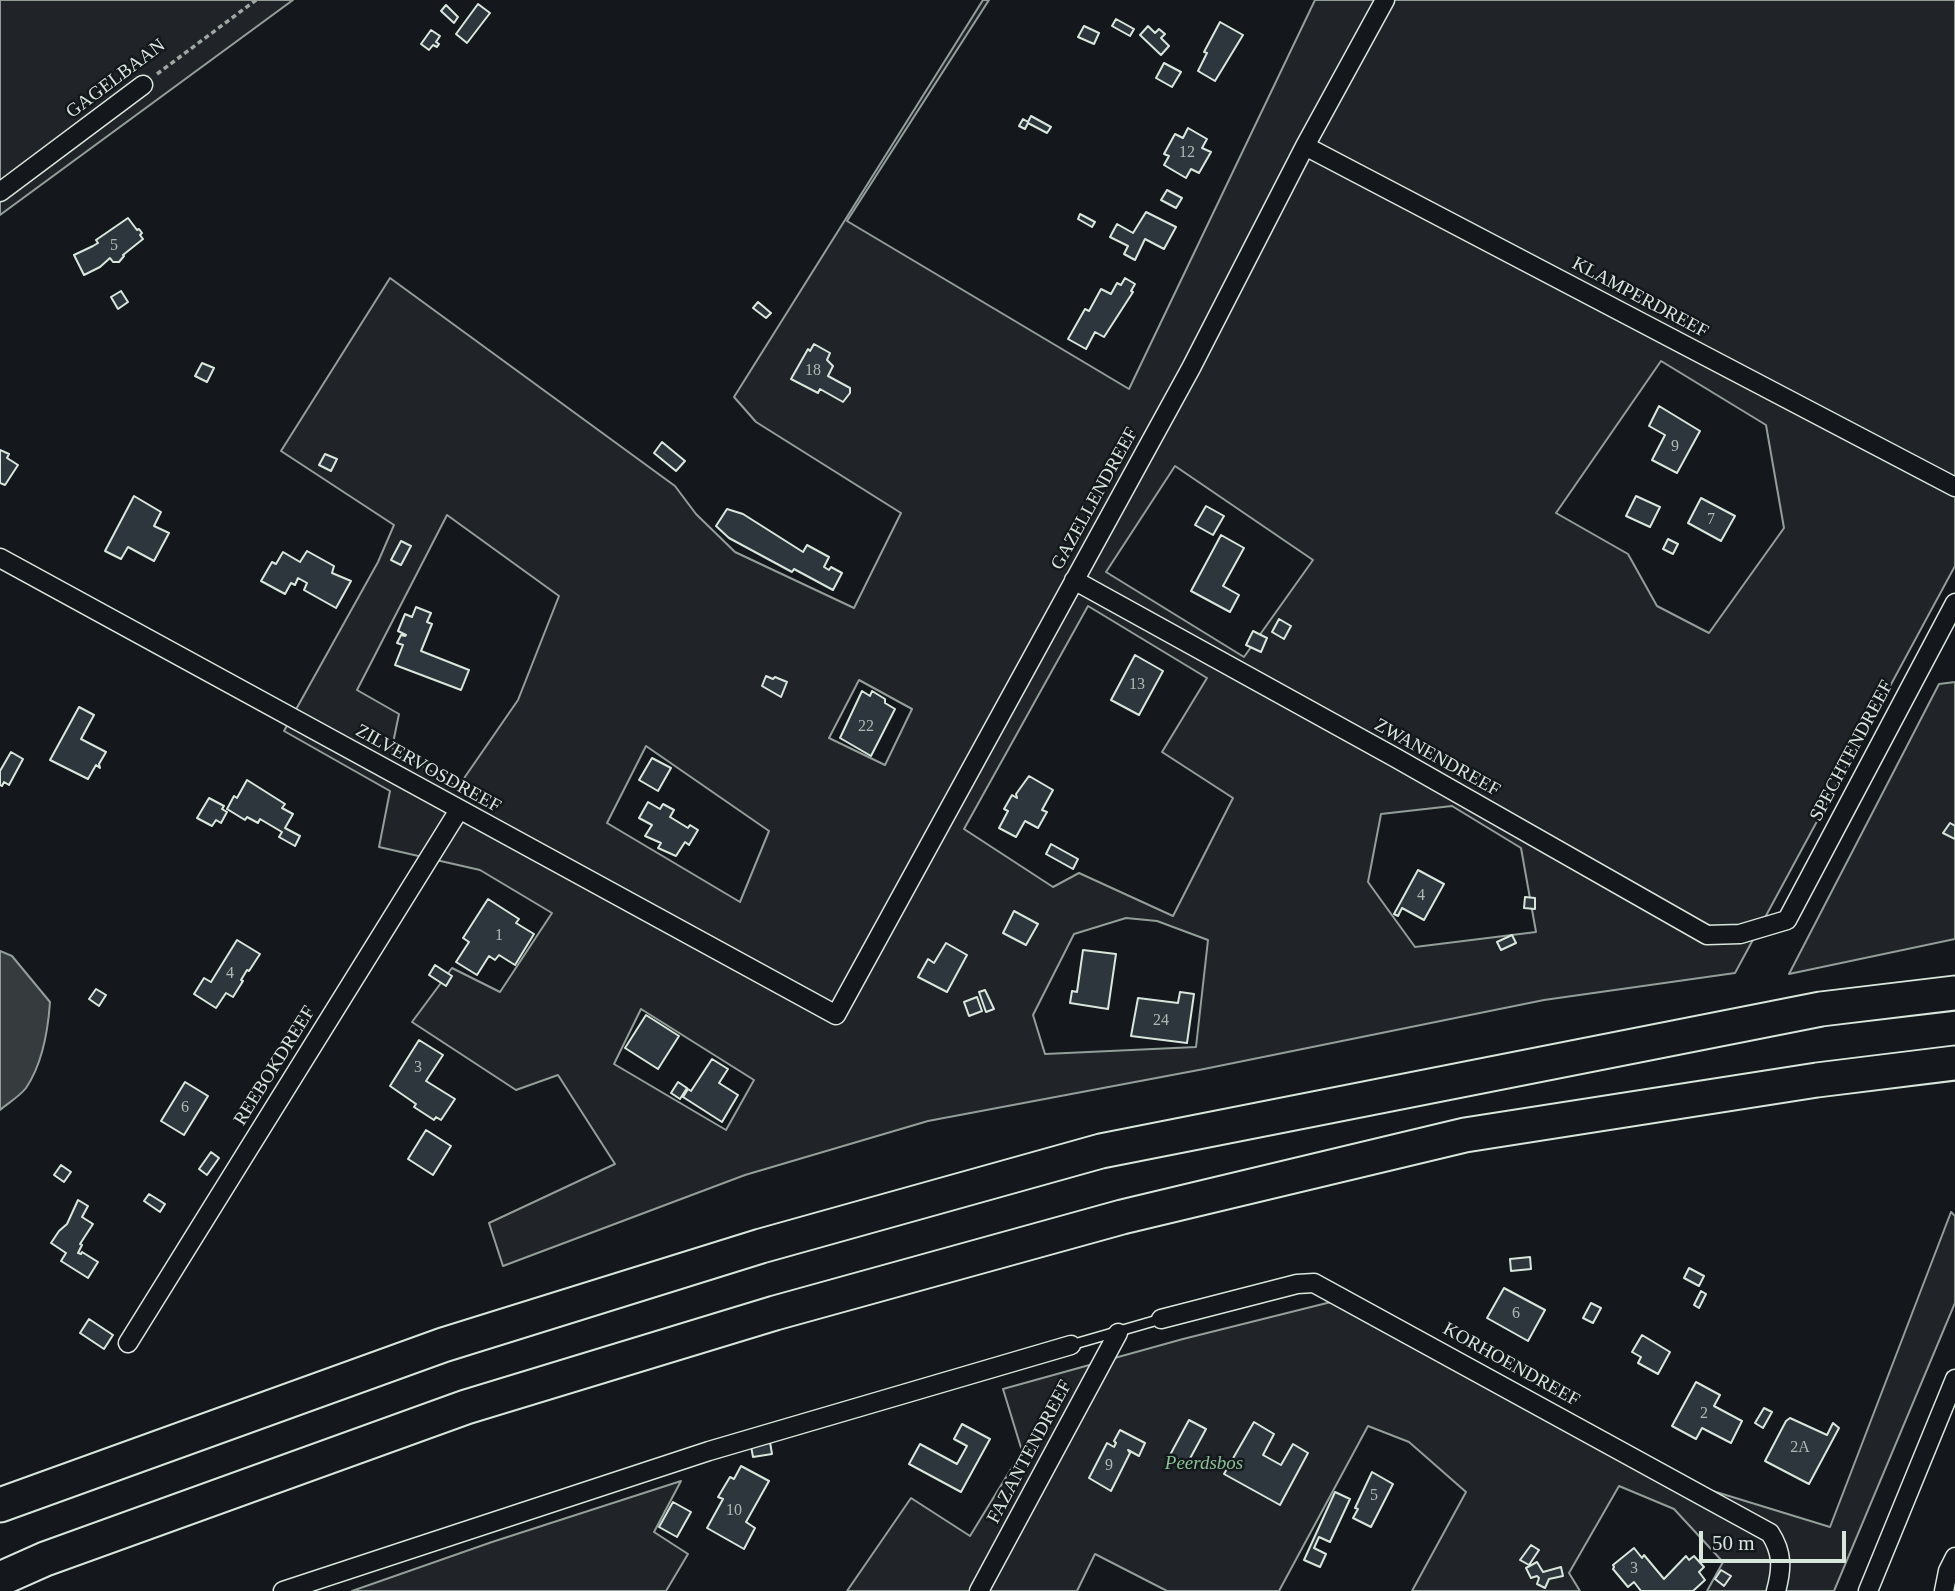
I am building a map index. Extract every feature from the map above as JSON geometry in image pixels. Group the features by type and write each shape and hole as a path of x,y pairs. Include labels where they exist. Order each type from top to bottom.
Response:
{"highway":[{"path":"0,1506 443,1345 761,1246 1101,1152 1821,1009 1955,993"},
{"path":"0,1579 46,1559 466,1407 775,1313 1122,1217 1465,1135 1817,1080 1955,1063"}],"street":[{"name":"GAZELLENDREEF","path":"836,1015 1191,369 1385,0"},
{"name":"GAGELBAAN","path":"0,192 143,85"},
{"name":"KLAMPERDREEF","path":"1306,146 1955,487"},
{"name":"ZILVERVOSDREEF","path":"0,558 836,1015"},
{"name":"ZWANENDREEF","path":"1074,580 1396,758 1707,935 1740,934 1787,920"},
{"name":"SPECHTENDREEF","path":"1787,920 1955,603"},
{"name":"REEBOKDREEF","path":"128,1343 458,810"},
{"name":"KORHOENDREEF","path":"1161,1319 1297,1284 1314,1283 1770,1533 1780,1554 1782,1572 1776,1591"},
{"name":"FAZANTENDREEF","path":"979,1591 1118,1333"},
{"path":"283,1591 709,1451 1071,1345"},
{"path":"1868,1591 1955,1378"},
{"path":"1944,1591 1948,1571 1955,1557"}],"lane":[{"path":"1071,1345 1161,1319"}],"path":[{"name":"GAGELBAAN","path":"143,85 257,0"}],"green space":[{"path":"0,0 293,0 0,215"},
{"path":"983,0 989,0 847,221 1129,389 1315,0 1955,0 1955,566 1735,973 1544,1000 1204,1069 928,1121 745,1175 503,1266 489,1223 615,1164 558,1075 516,1090 412,1022 452,968 500,992 552,913 480,870 379,847 390,791 284,731 378,562 394,525 281,451 390,278 675,486 696,514 735,552 854,608 901,513 756,422 734,397","holes":["1661,361 1766,425 1784,528 1709,633 1657,606 1628,554 1556,513","1175,466 1313,560 1244,657 1106,572","447,515 559,596 518,700 458,787 392,748 399,714 357,690","1088,606 1207,678 1162,752 1233,798 1173,916 1079,873 1053,887 964,829","859,680 912,709 885,765 829,738","646,746 769,831 740,902 607,823","1452,806 1521,848 1536,932 1415,947 1368,882 1381,814","1126,918 1157,921 1208,940 1196,1047 1045,1054 1033,1015 1074,934","641,1009 754,1080 726,1130 614,1064"]},
{"path":"1955,682 1955,939 1789,974 1939,684"},
{"name":"Peerdsbos","path":"1951,1212 1955,1216 1955,1303 1834,1591 1707,1591 1723,1562 1674,1509 1619,1486 1569,1573 1580,1591 1412,1591 1466,1492 1409,1442 1368,1426 1279,1591 1167,1591 1095,1554 1077,1591 847,1591 911,1498 970,1536 1022,1451 1003,1389 1183,1339 1347,1298 1690,1484 1830,1527"},
{"path":"681,1481 654,1532 688,1554 666,1591 352,1591 492,1542"}],"shaded area":[{"path":"0,951 12,956 50,1002 46,1035 37,1068 26,1088 0,1110"}],"building":[{"path":"478,4 490,13 467,43 456,34"},
{"path":"446,5 458,17 454,23 441,11"},
{"path":"1116,19 1134,29 1130,36 1112,26"},
{"path":"1220,22 1243,35 1215,81 1198,71 1207,53 1204,52"},
{"path":"1084,26 1099,33 1094,44 1078,37"},
{"path":"1148,26 1155,33 1159,29 1165,34 1161,38 1169,46 1161,55 1140,35"},
{"path":"431,30 440,36 436,42 439,44 437,47 433,45 429,50 421,44"},
{"path":"1164,63 1181,72 1172,87 1156,78"},
{"path":"1031,116 1051,127 1047,133 1028,123 1025,129 1019,126 1023,119 1028,122"},
{"path":"1188,128 1207,139 1202,148 1211,152 1199,173 1191,169 1186,178 1164,165 1169,156 1164,154 1175,134 1183,138"},
{"path":"1167,190 1182,198 1176,208 1161,200"},
{"path":"1146,212 1176,227 1164,249 1145,239 1135,260 1124,254 1128,246 1110,237 1117,224 1133,233"},
{"path":"1080,214 1095,222 1092,227 1078,219"},
{"path":"128,218 142,233 140,235 143,239 123,255 119,262 113,262 110,258 84,275 74,255 98,243 96,240"},
{"path":"1125,278 1135,284 1131,291 1133,292 1104,337 1095,332 1086,349 1068,339 1085,309 1089,311 1101,289 1111,294 1117,283 1121,285"},
{"path":"121,291 128,302 118,309 111,297"},
{"path":"758,302 771,313 766,318 753,308"},
{"path":"814,344 830,353 827,360 833,366 828,376 850,388 850,393 843,402 820,389 818,393 791,379 808,349 810,351"},
{"path":"202,363 214,368 207,382 195,376"},
{"path":"1659,406 1700,431 1677,473 1652,460 1665,435 1649,426"},
{"path":"662,442 685,461 676,471 654,453"},
{"path":"0,450 9,454 7,458 18,465 5,485 0,483"},
{"path":"325,454 337,459 331,471 319,465"},
{"path":"134,496 161,512 154,526 169,533 154,561 128,547 121,559 105,551"},
{"path":"1636,496 1660,507 1650,527 1626,516"},
{"path":"1701,498 1735,516 1721,541 1688,523"},
{"path":"1206,506 1224,516 1213,535 1195,525"},
{"path":"727,509 743,514 803,552 807,545 829,557 824,567 829,570 831,567 842,573 833,590 794,569 792,572 729,538 716,526"},
{"path":"1221,535 1244,548 1223,586 1239,595 1230,612 1191,591"},
{"path":"1668,539 1678,544 1673,554 1663,549"},
{"path":"401,541 411,546 401,565 391,560"},
{"path":"307,551 334,566 332,573 351,581 336,608 304,590 307,583 298,578 295,585 291,583 285,594 261,581 272,562 276,564 283,552 300,562"},
{"path":"416,607 431,613 427,622 432,624 421,651 469,670 461,690 395,665 403,645 397,643 401,635 406,635 398,631 405,614 412,617"},
{"path":"1279,619 1291,626 1284,639 1272,632"},
{"path":"1253,631 1267,638 1261,652 1246,645"},
{"path":"1135,655 1163,671 1139,715 1111,700"},
{"path":"766,676 787,682 781,697 762,686"},
{"path":"862,691 870,696 872,691 895,709 871,756 840,738"},
{"path":"79,707 94,715 81,739 106,752 99,764 100,768 96,765 88,779 50,760"},
{"path":"11,752 23,759 9,785 4,782 2,786 0,771"},
{"path":"652,758 671,768 658,791 639,780"},
{"path":"1029,776 1053,790 1042,810 1047,812 1038,828 1025,821 1016,837 999,828 1008,811 1004,809 1012,795 1017,798 1016,794"},
{"path":"247,780 285,804 282,808 293,814 285,828 300,836 295,846 279,837 282,832 260,819 258,823 247,817 245,820 227,809"},
{"path":"209,798 224,806 222,809 227,812 221,823 216,820 212,826 197,818"},
{"path":"648,802 660,809 663,804 674,810 670,817 688,828 690,825 698,830 689,845 685,842 676,856 658,848 661,843 645,836 652,825 639,818"},
{"path":"1950,823 1955,826 1955,839 1943,833"},
{"path":"1051,844 1078,859 1073,869 1046,854"},
{"path":"1418,870 1444,884 1424,920 1402,908 1398,916 1394,914"},
{"path":"1525,897 1535,898 1535,909 1524,908"},
{"path":"488,899 519,919 516,923 534,934 515,965 499,955 495,960 489,956 477,975 456,962 469,942 463,938"},
{"path":"1014,911 1038,924 1026,945 1003,933"},
{"path":"1512,935 1516,943 1501,950 1497,942"},
{"path":"237,940 260,954 249,971 247,970 233,997 226,993 216,1008 194,994 204,978 211,982"},
{"path":"946,943 967,955 947,992 918,977 928,959 934,963"},
{"path":"1083,950 1116,954 1108,1009 1070,1003 1072,991 1077,992"},
{"path":"435,965 452,976 446,986 429,975"},
{"path":"96,989 106,995 99,1006 89,999"},
{"path":"985,990 994,1009 986,1012 979,992"},
{"path":"1180,992 1194,994 1187,1043 1131,1036 1138,998 1178,1003"},
{"path":"977,997 982,1011 969,1016 964,1002"},
{"path":"646,1015 679,1036 658,1069 625,1048"},
{"path":"419,1040 443,1055 426,1081 455,1099 441,1120 436,1117 434,1120 414,1107 416,1104 390,1086"},
{"path":"712,1059 728,1069 719,1083 738,1095 722,1122 683,1097 688,1089 691,1091"},
{"path":"185,1082 208,1096 184,1135 161,1121"},
{"path":"678,1082 687,1088 680,1099 671,1093"},
{"path":"426,1130 451,1146 433,1175 408,1159"},
{"path":"211,1152 219,1158 207,1175 199,1169"},
{"path":"61,1165 71,1172 64,1182 54,1175"},
{"path":"149,1194 165,1204 160,1212 144,1201"},
{"path":"78,1200 88,1206 82,1217 93,1224 80,1244 82,1245 78,1253 82,1252 98,1262 88,1278 61,1261 66,1253 51,1243 67,1224"},
{"path":"1530,1257 1531,1269 1511,1271 1510,1259"},
{"path":"1689,1268 1704,1276 1699,1286 1684,1278"},
{"path":"1504,1288 1545,1310 1528,1341 1487,1318"},
{"path":"1701,1291 1706,1294 1699,1308 1694,1305"},
{"path":"1591,1303 1601,1308 1593,1323 1583,1318"},
{"path":"89,1319 113,1335 104,1349 80,1333"},
{"path":"1642,1335 1670,1352 1658,1374 1638,1363 1641,1357 1632,1352"},
{"path":"1696,1382 1720,1395 1714,1406 1742,1421 1731,1443 1702,1428 1696,1439 1672,1426"},
{"path":"1764,1408 1772,1412 1763,1428 1755,1423"},
{"path":"1790,1418 1827,1435 1833,1423 1839,1428 1809,1484 1765,1461"},
{"path":"1189,1420 1206,1429 1187,1464 1170,1455"},
{"path":"1254,1422 1274,1434 1263,1455 1281,1465 1293,1444 1308,1453 1280,1505 1224,1474"},
{"path":"962,1424 990,1439 961,1492 909,1464 920,1444 957,1464 967,1446 954,1439"},
{"path":"1120,1430 1145,1443 1139,1456 1128,1450 1130,1453 1111,1491 1089,1478 1107,1443 1114,1447"},
{"path":"770,1442 772,1454 753,1457 751,1446"},
{"path":"741,1466 769,1481 746,1522 755,1528 744,1549 707,1528 723,1499 718,1497 730,1477 734,1479"},
{"path":"1372,1472 1393,1484 1371,1527 1353,1518"},
{"path":"1335,1492 1350,1499 1330,1542 1319,1537 1314,1548 1326,1554 1320,1567 1304,1560"},
{"path":"673,1502 691,1512 677,1537 659,1527"},
{"path":"1531,1545 1539,1550 1529,1565 1520,1560"},
{"path":"1634,1548 1642,1558 1644,1555 1664,1579 1686,1556 1689,1560 1694,1556 1704,1567 1699,1572 1705,1580 1693,1591 1641,1591 1634,1582 1628,1587 1613,1569 1613,1565"},
{"path":"1537,1562 1543,1572 1561,1567 1563,1576 1549,1579 1545,1588 1537,1584 1539,1578 1531,1578 1526,1568"},
{"path":"1721,1570 1731,1576 1724,1586 1715,1579"}]}
